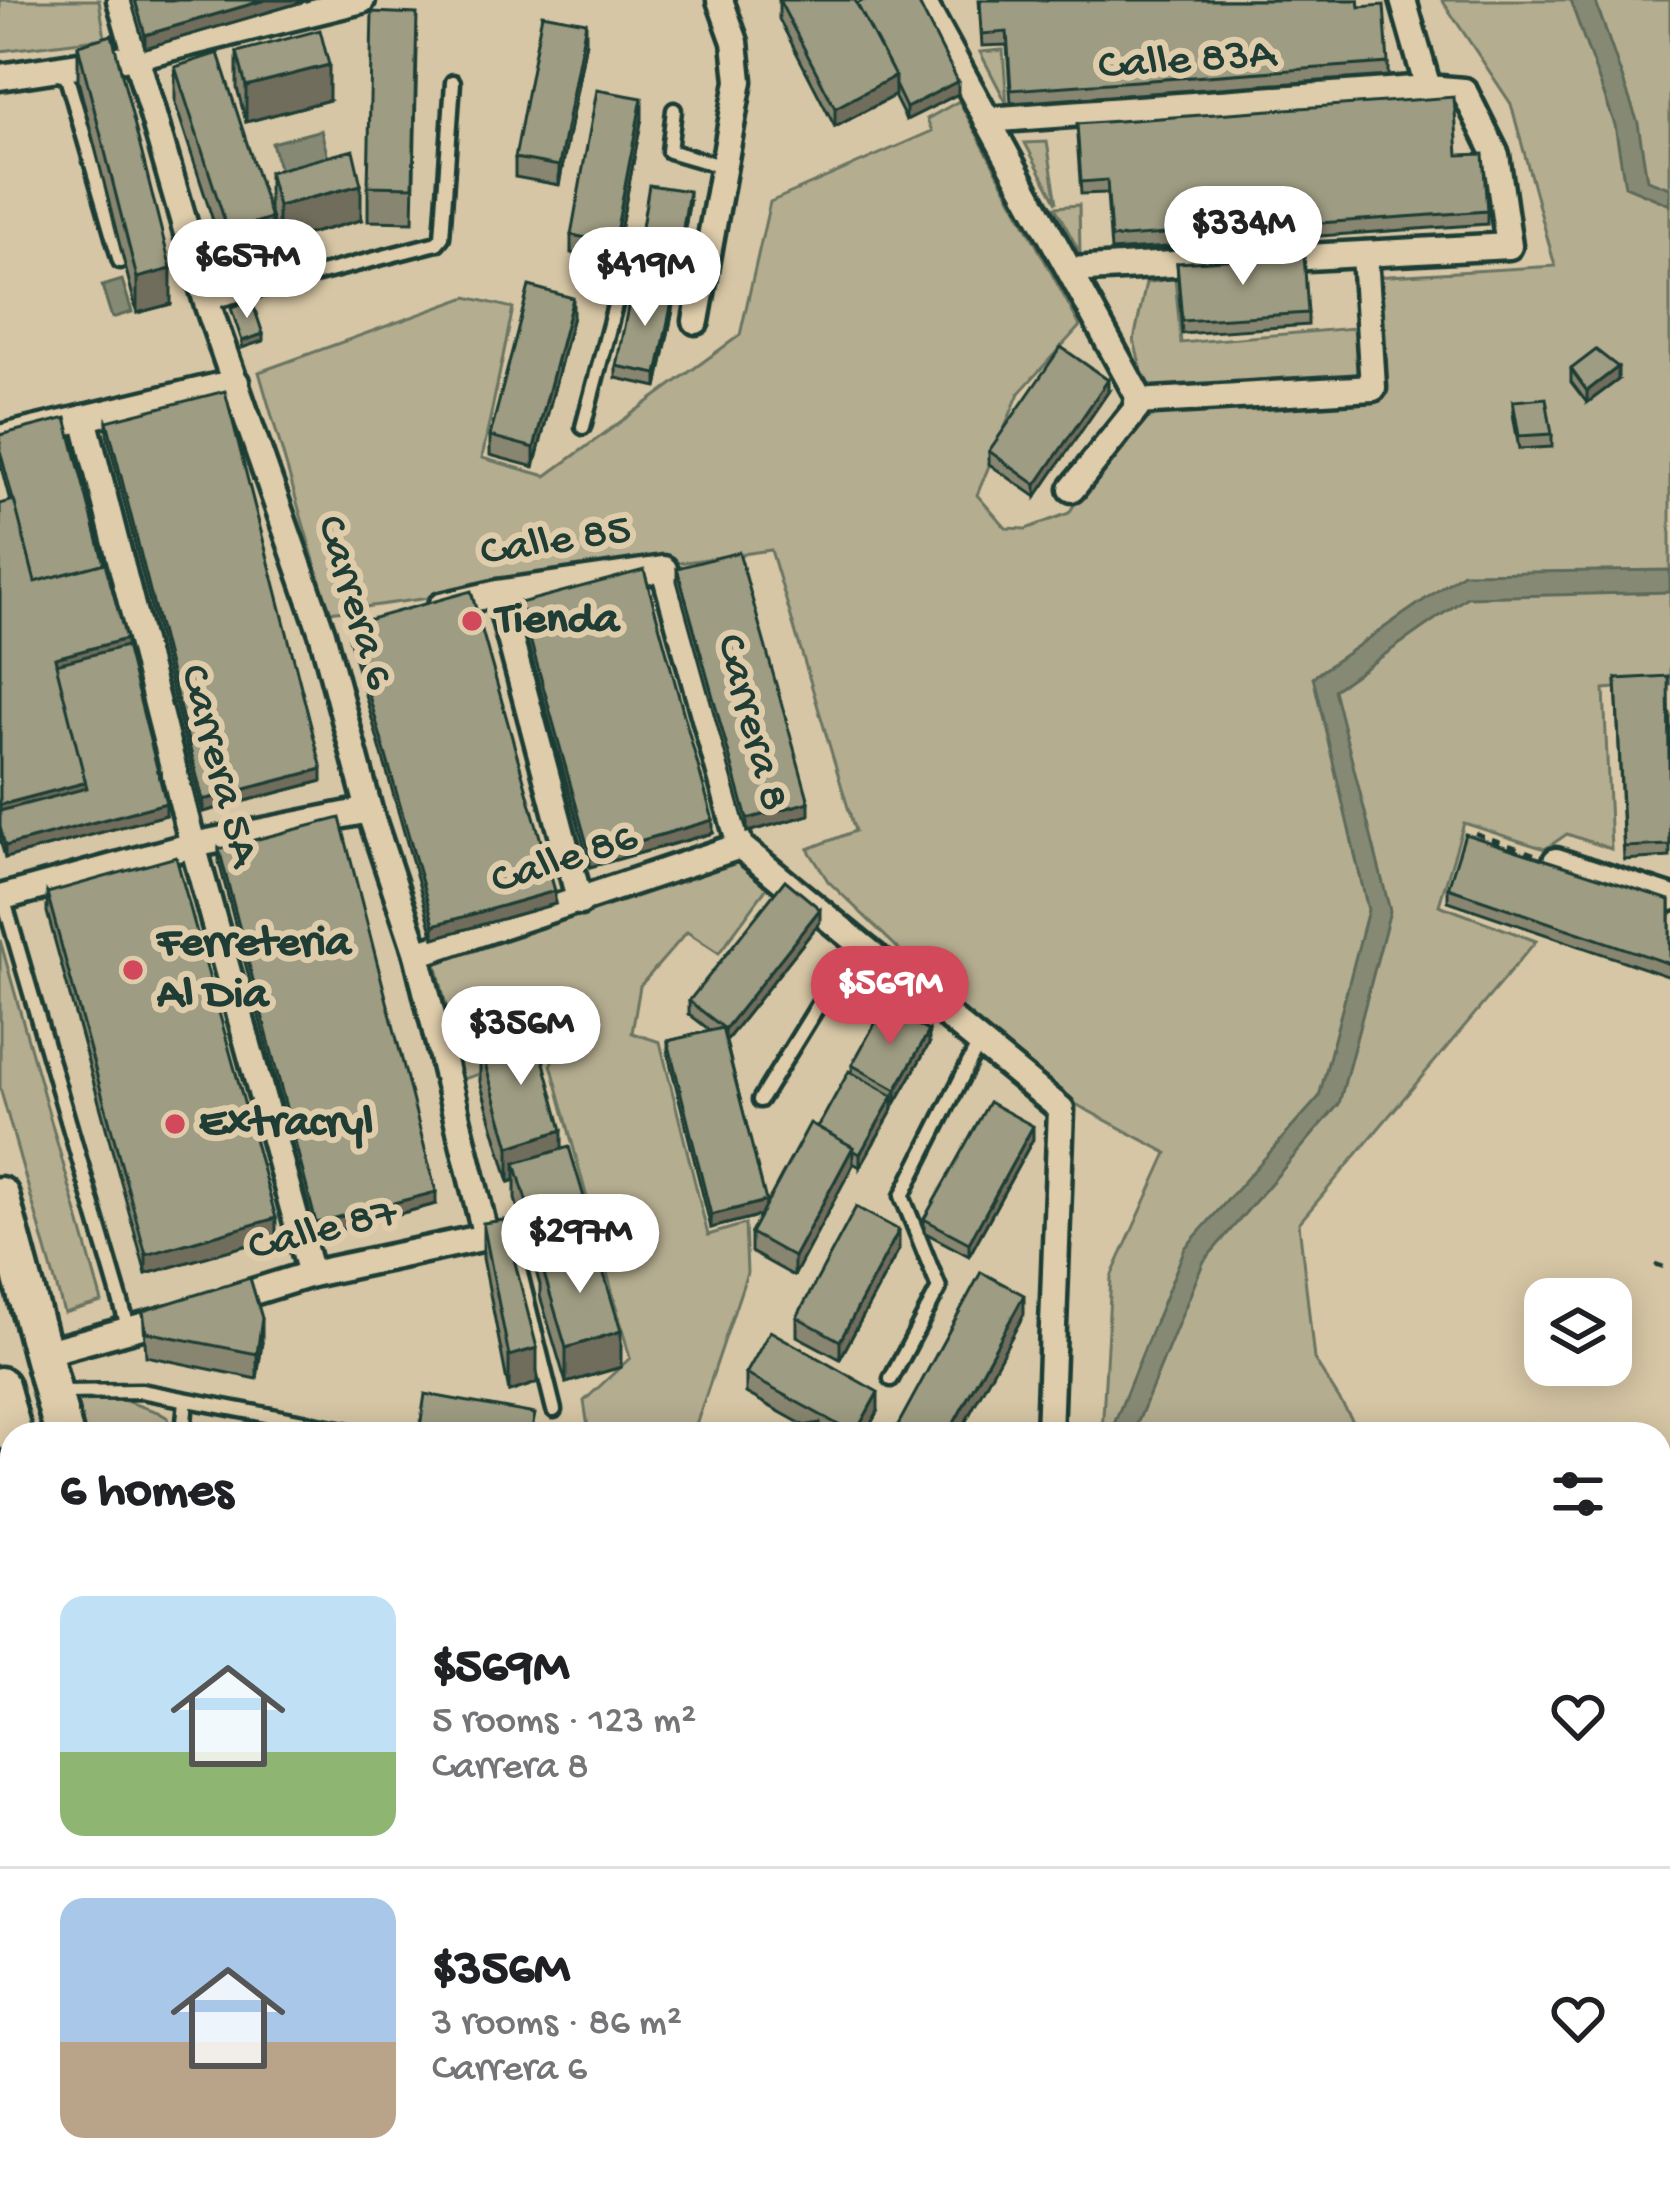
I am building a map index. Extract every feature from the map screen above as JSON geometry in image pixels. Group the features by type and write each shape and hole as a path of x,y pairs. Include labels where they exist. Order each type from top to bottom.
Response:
{"main road":[{"path":"0,1196 61,1422"},
{"path":"0,1386 10,1422"}],"street":[{"name":"Carrera 6","path":"121,0 207,303 333,631 369,810 417,954 486,1237"},
{"path":"0,77 137,56 362,0"},
{"path":"695,321 740,81 735,42 720,0"},
{"path":"922,0 1071,270 1137,402 1137,409 1072,490"},
{"path":"1403,0 1428,88"},
{"name":"Calle 83A","path":"987,119 1428,88 1464,92 1496,155 1509,246 1365,254"},
{"path":"1071,270 1365,254 1373,388 1137,402"},
{"path":"0,438 236,382"},
{"name":"Carrera 5A","path":"84,418 311,1274"},
{"name":"Calle 85","path":"410,613 498,592 664,569"},
{"name":"Carrera 8","path":"664,569 740,846 1061,1109 1049,1422"},
{"path":"498,592 580,902"},
{"path":"1,894 194,845 369,810"},
{"name":"Calle 86","path":"417,954 740,846"},
{"path":"1556,862 1670,898"},
{"name":"Calle 87","path":"43,1353 311,1274 486,1237"}],"lane":[{"path":"64,66 120,261"},
{"path":"207,303 436,243 442,237 453,82"},
{"path":"674,110 669,151 725,167"},
{"path":"584,427 620,286 628,282 701,295"},
{"path":"1,894 129,1331"},
{"path":"760,1100 857,942"},
{"path":"891,1379 939,1288 902,1196 979,1042"},
{"path":"486,1237 505,1243 515,1253 554,1410"},
{"path":"53,1393 141,1391 302,1422"},
{"path":"184,1422 186,1400"}],"path":[{"path":"1475,833 1556,862"},
{"path":"1654,1264 1670,1269"}],"shaded area":[{"path":"0,0 99,0 105,38 0,51"},
{"path":"1442,0 1670,0 1670,684 1604,689 1611,849 1567,834 1545,849 1464,823 1439,905 1536,941 1299,1223 1314,1359 1353,1422 1103,1422 1111,1277 1167,1153 1040,1085 828,881 808,849 855,831 771,550 329,612 259,372 467,297 513,308 482,458 546,476 740,335 770,202 932,131 927,119 959,101 1080,326 1019,393 977,495 1006,528 1026,529 1069,513 1123,426 1153,417 1134,340 1146,283 1175,278 1181,343 1377,326 1374,277 1555,266 1511,104"},
{"path":"1570,0 1595,0 1638,123 1647,180 1670,188 1670,205 1625,186 1615,125"},
{"path":"1003,50 1007,104 980,52"},
{"path":"321,130 329,162 281,175 272,143"},
{"path":"1047,142 1057,203 1025,143"},
{"path":"1079,205 1080,253 1055,207"},
{"path":"122,280 132,312 112,318 102,286"},
{"path":"1670,570 1670,592 1467,597 1334,690 1390,911 1339,1104 1204,1261 1138,1422 1115,1422 1185,1248 1319,1097 1368,910 1313,677 1463,573"},
{"path":"743,856 772,881 719,953 687,932 640,986 632,1033 660,1042 708,1235 745,1224 747,1273 697,1422 587,1422 584,1401 630,1358 551,1064 555,1051 463,1079 435,958"},
{"path":"0,940 102,1302 64,1313 0,1088"},
{"path":"69,1382 158,1412 170,1422 77,1422"}],"building":[{"path":"135,0 265,0 145,35"},
{"path":"779,0 855,0 895,76 835,108"},
{"path":"917,0 958,81 906,108 895,76 857,4"},
{"path":"980,0 1358,0 1359,7 1384,5 1388,63 1011,90 1007,32 982,34"},
{"path":"372,12 417,14 413,187 368,186"},
{"path":"542,14 586,22 559,166 515,158"},
{"path":"320,30 329,65 246,86 237,52"},
{"path":"112,35 171,269 137,278 78,45"},
{"path":"218,53 271,218 228,231 175,67"},
{"path":"597,90 642,98 614,243 571,235"},
{"path":"1454,97 1458,155 1483,154 1487,211 1111,238 1107,180 1081,182 1077,124"},
{"path":"353,150 361,185 278,206 269,172"},
{"path":"649,185 689,191 676,270 636,263"},
{"path":"1304,255 1308,313 1182,321 1177,263"},
{"path":"633,283 674,292 657,374 616,366"},
{"path":"529,286 573,298 534,448 490,436"},
{"path":"252,301 263,334 242,341 231,308"},
{"path":"1061,347 1108,380 1036,485 989,451"},
{"path":"1596,350 1618,367 1587,391 1571,369"},
{"path":"225,391 322,769 203,800 107,421"},
{"path":"1546,398 1552,434 1519,436 1513,401"},
{"path":"66,418 104,564 35,582 0,451 0,435"},
{"path":"14,500 35,582 105,563 126,639 55,658 87,782 0,805 0,504"},
{"path":"739,552 809,802 747,819 677,568"},
{"path":"644,570 713,820 590,855 520,603"},
{"path":"471,591 555,891 434,925 349,625"},
{"path":"126,646 166,803 5,846 0,811 87,788 56,664"},
{"path":"1668,676 1670,845 1624,847 1616,679"},
{"path":"340,818 436,1192 316,1223 219,849"},
{"path":"1465,834 1670,900 1670,964 1448,888"},
{"path":"176,857 276,1218 146,1255 47,893"},
{"path":"785,880 820,909 725,1029 689,1001"},
{"path":"884,1007 929,1031 896,1090 852,1065"},
{"path":"722,1028 766,1201 711,1215 668,1041"},
{"path":"535,1029 562,1130 509,1147 480,1046"},
{"path":"849,1071 893,1096 860,1154 818,1127"},
{"path":"989,1102 1033,1126 969,1243 924,1219"},
{"path":"810,1123 853,1147 794,1257 751,1233"},
{"path":"569,1147 595,1234 541,1251 515,1163"},
{"path":"856,1207 899,1230 840,1341 797,1317"},
{"path":"504,1220 537,1348 509,1356 483,1223"},
{"path":"595,1244 621,1331 566,1348 540,1260"},
{"path":"981,1272 1024,1295 955,1422 900,1422"},
{"path":"250,1278 262,1318 257,1354 146,1332 143,1311"},
{"path":"770,1331 878,1392 862,1422 833,1422 746,1374"},
{"path":"425,1394 535,1414 533,1422 421,1422"}],"place":[{"name":"Tienda","path":"472,621"},
{"name":"Ferreteria Al Dia","path":"133,970"},
{"name":"Extracryl","path":"175,1124"}]}
